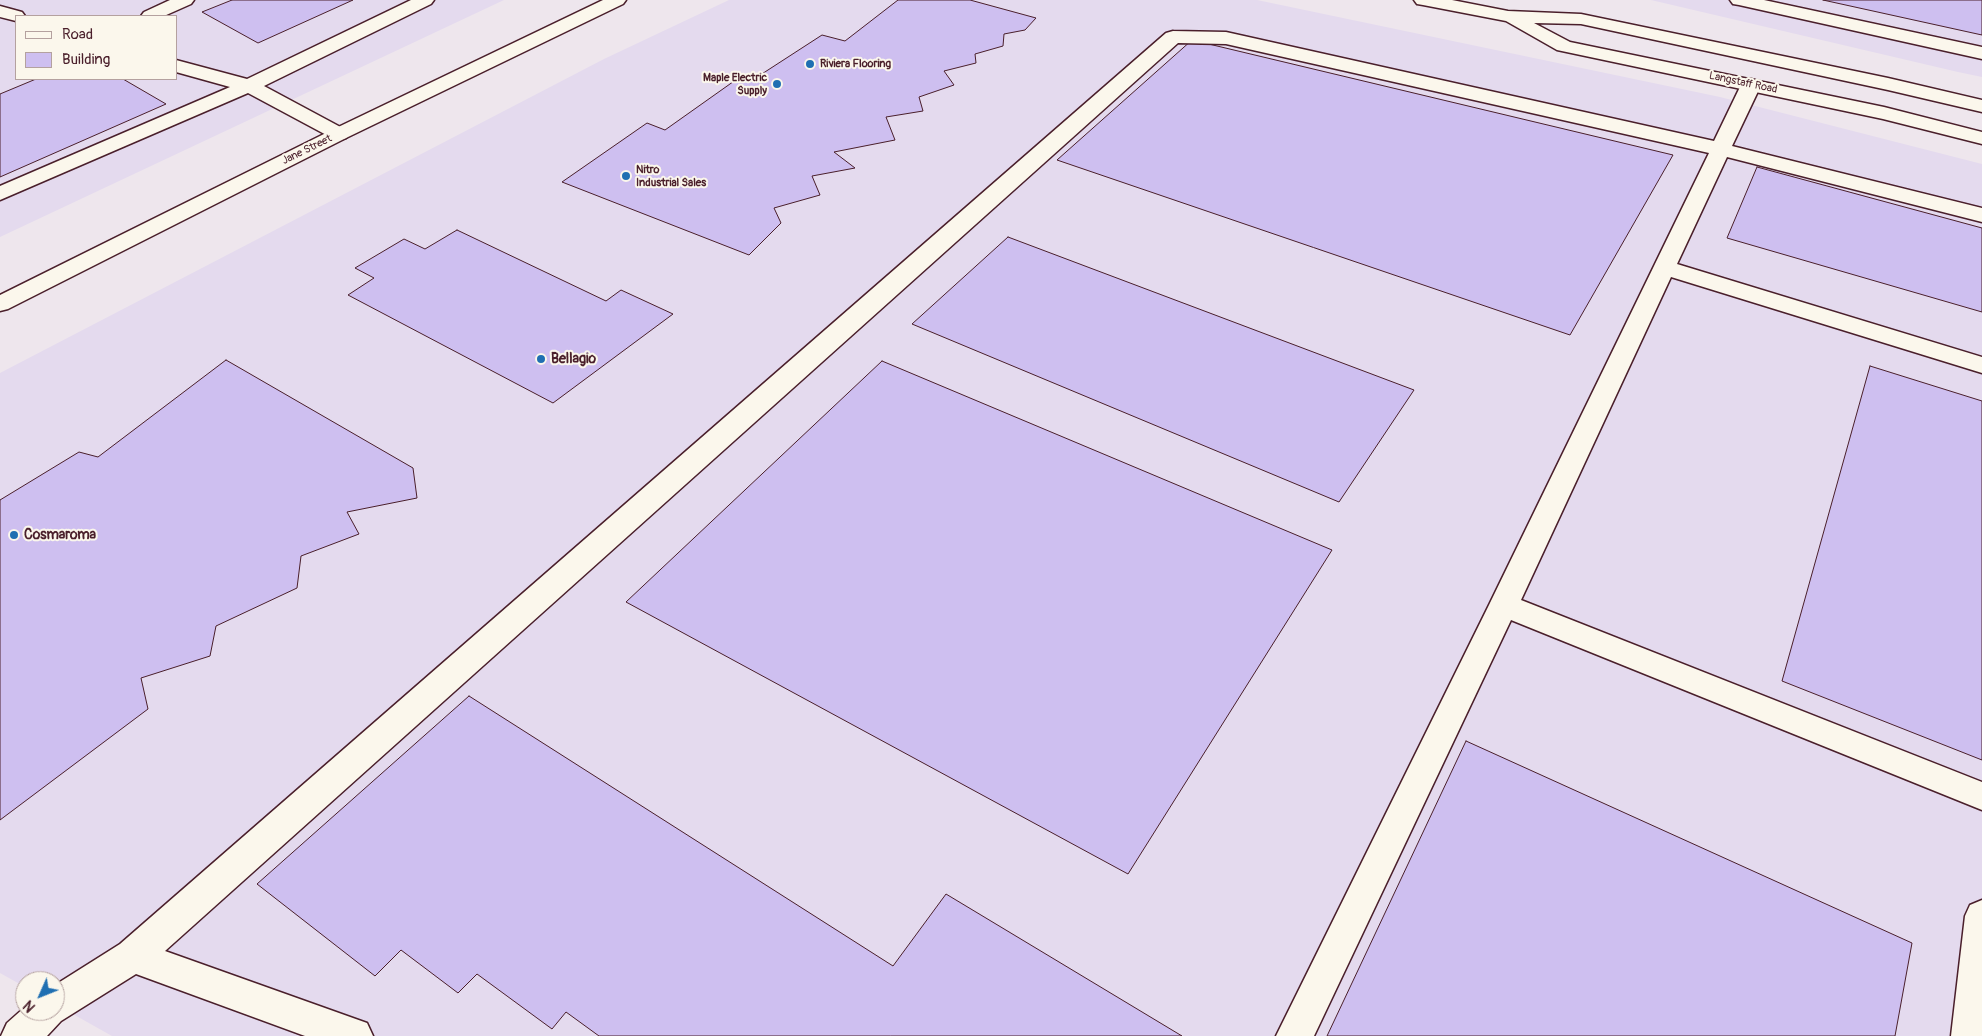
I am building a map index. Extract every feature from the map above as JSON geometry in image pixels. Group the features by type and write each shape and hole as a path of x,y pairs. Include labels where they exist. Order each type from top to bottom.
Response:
{"main road":[{"path":"152,15 185,0"},
{"path":"0,194 248,86 425,0"},
{"name":"Jane Street","path":"0,304 339,134 617,0"},
{"name":"Langstaff Road","path":"1423,0 1508,16 1581,19 1888,84 1982,106"},
{"path":"1739,0 1982,53"},
{"path":"0,11 15,16"},
{"name":"Langstaff Road","path":"1508,16 1564,46 1884,113 1982,138"},
{"path":"65,1000 133,956 1173,36 1226,38 1720,149 1982,215"},
{"path":"178,67 248,86 339,134"},
{"path":"1295,1036 1504,605 1751,85"},
{"path":"1664,267 1982,365"},
{"path":"1504,605 1982,796"},
{"path":"1970,1036 1982,916"},
{"path":"133,956 354,1036"},
{"path":"20,1036 36,1021"}],"shaded area":[{"path":"0,0 504,0 0,237"},
{"path":"729,0 1257,0 1720,97 1982,164 1982,1036 112,1036 65,1010 65,971 15,971 15,981 0,973 0,373 604,59"},
{"path":"1651,0 1982,0 1982,77 1958,72"}],"building":[{"path":"232,0 353,0 258,43 202,12"},
{"path":"898,0 970,0 1036,18 1025,30 1004,34 1003,46 975,54 976,63 944,71 954,85 919,97 923,111 886,117 895,140 834,152 855,168 812,176 820,195 774,208 781,223 749,255 562,182 647,123 665,130 737,79 751,81 822,35 845,41"},
{"path":"1823,0 1982,0 1982,35"},
{"path":"1192,40 1673,155 1570,335 1057,160"},
{"path":"34,80 125,80 166,104 0,177 0,94"},
{"path":"1757,167 1982,228 1982,312 1727,238"},
{"name":"Bellagio","path":"457,230 606,301 621,290 673,314 553,403 348,295 374,278 355,268 404,239 425,249"},
{"path":"1008,237 1414,390 1339,502 912,324"},
{"path":"226,360 413,468 417,498 347,512 359,534 301,556 297,588 216,626 210,656 141,678 148,709 0,820 0,500 79,452 98,457"},
{"path":"882,361 1332,550 1128,874 626,602"},
{"path":"1870,366 1982,401 1982,760 1782,681"},
{"path":"469,696 893,966 946,894 1182,1036 599,1036 566,1012 552,1029 477,974 458,993 401,950 375,976 257,884"},
{"path":"1466,741 1912,943 1895,1036 1327,1036"}],"place":[{"name":"Riviera Flooring","path":"810,64"},
{"name":"Maple Electric Supply","path":"777,84"},
{"name":"Nitro Industrial Sales","path":"626,176"},
{"name":"Bellagio","path":"541,359"},
{"name":"Cosmaroma","path":"14,535"}]}
